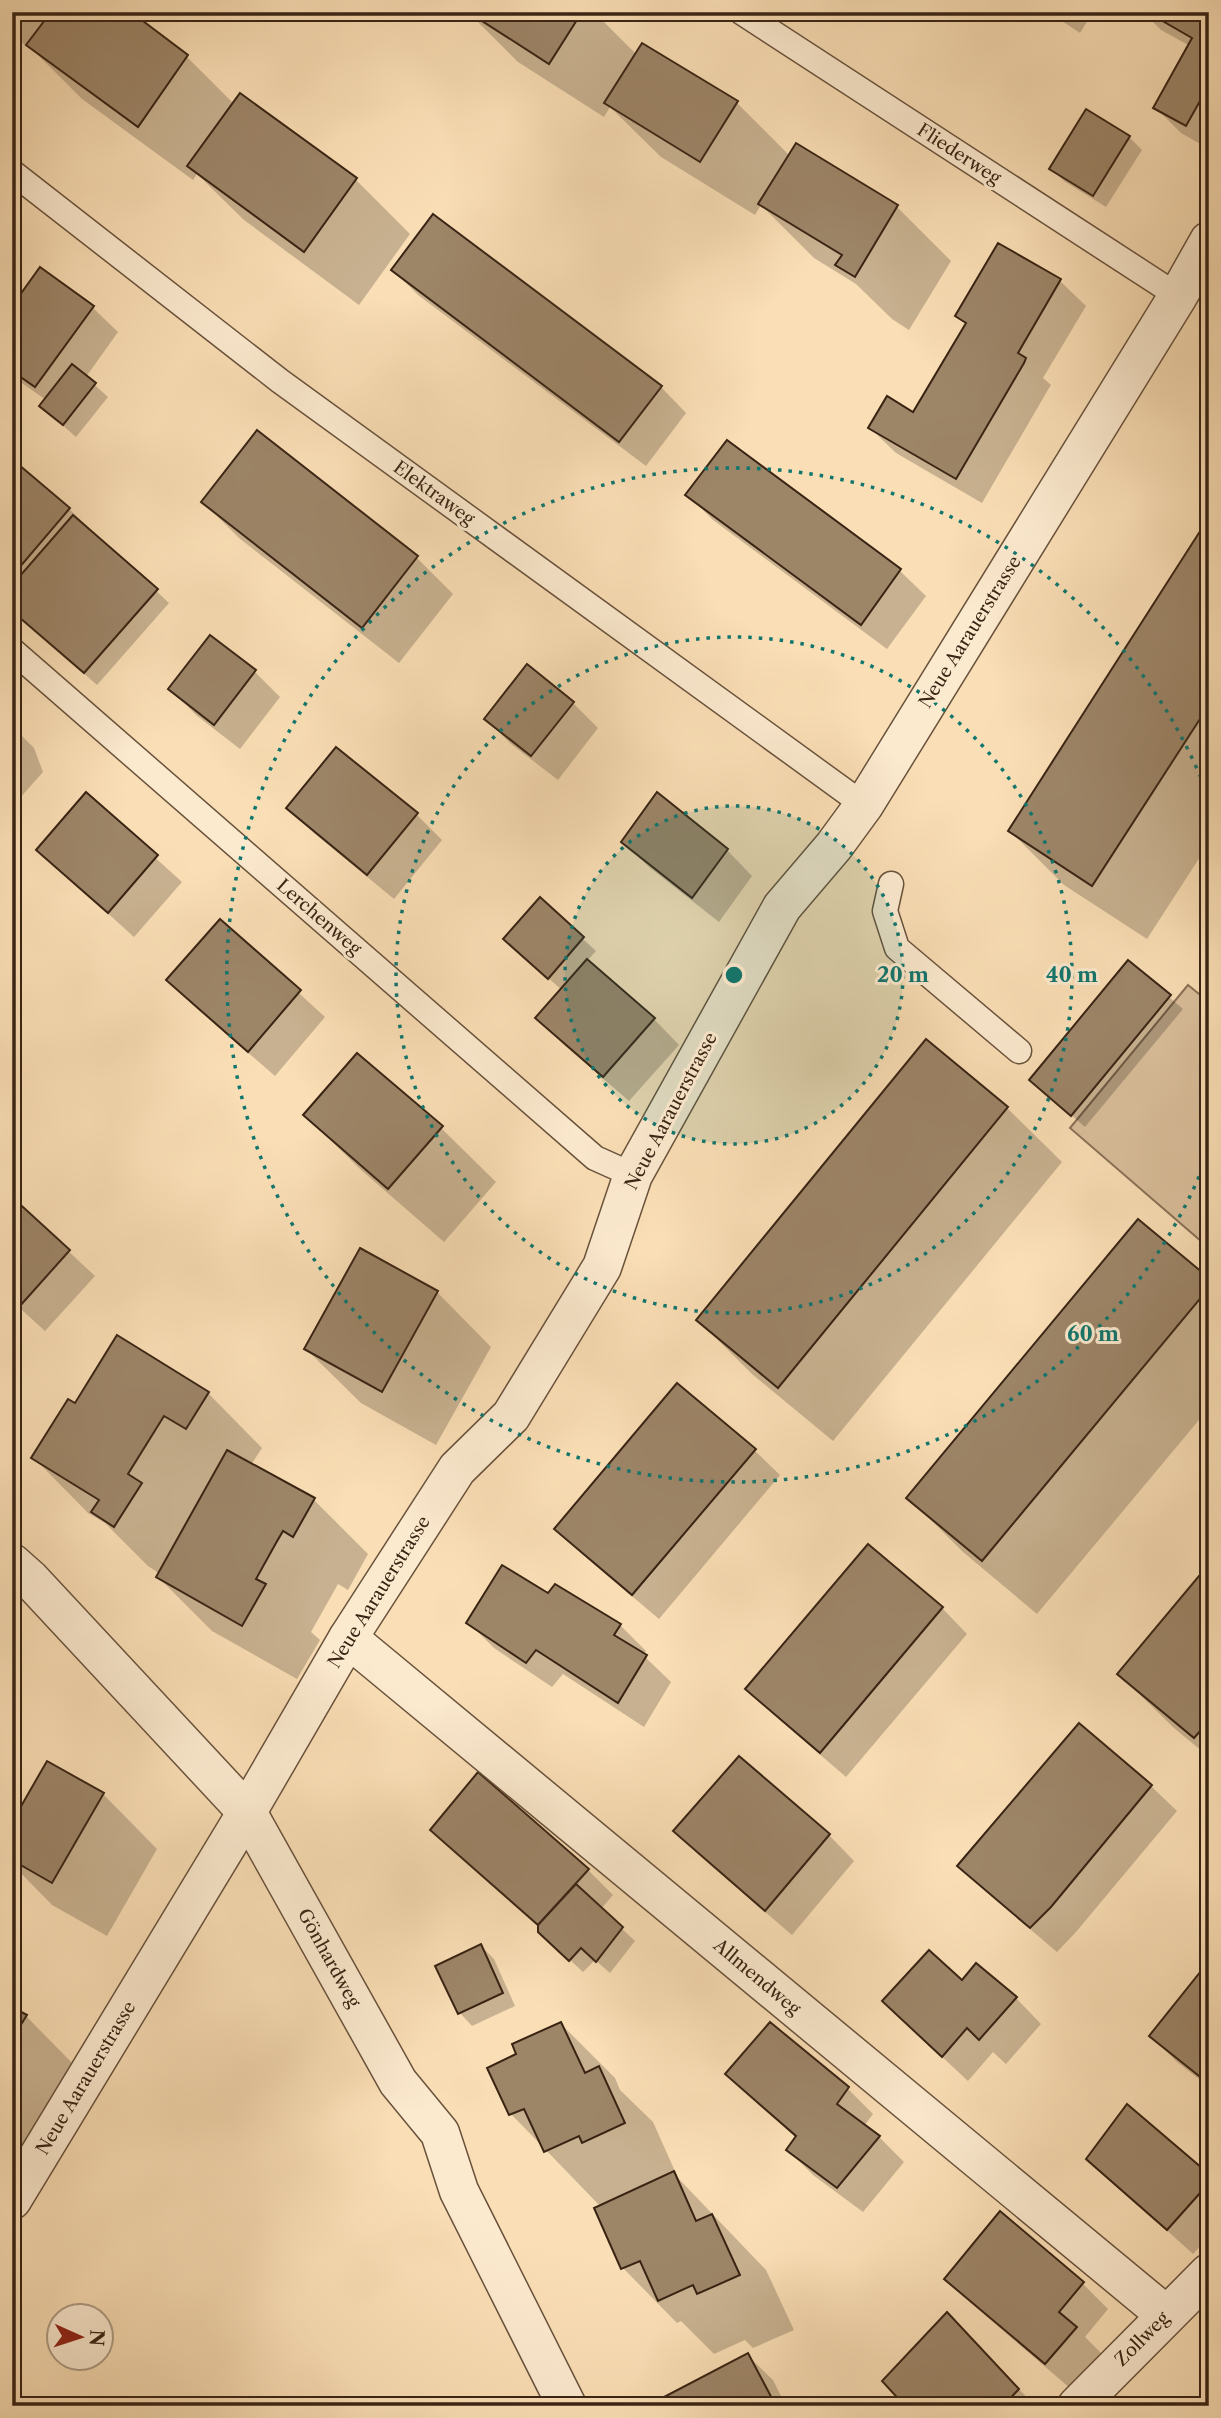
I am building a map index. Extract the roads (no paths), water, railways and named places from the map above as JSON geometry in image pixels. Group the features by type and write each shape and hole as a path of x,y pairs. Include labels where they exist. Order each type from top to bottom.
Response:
{"street":[{"name":"Neue Aarauerstrasse","path":"12,2200 247,1812 348,1639 457,1469 511,1416 603,1267 633,1175 782,907 834,846 864,805 1207,249"},
{"name":"Gönhardweg","path":"12,1563 30,1579 247,1812 398,2082 440,2133 459,2191 567,2406"},
{"name":"Allmendweg","path":"348,1639 1166,2315"},
{"name":"Zollweg","path":"1076,2406 1209,2273"}],"lane":[{"name":"Fliederweg","path":"741,12 1178,296"},
{"name":"Elektraweg","path":"12,172 279,381 864,805"},
{"name":"Lerchenweg","path":"12,650 595,1158 633,1175"},
{"path":"891,884 885,911 897,948 1019,1051"}]}
